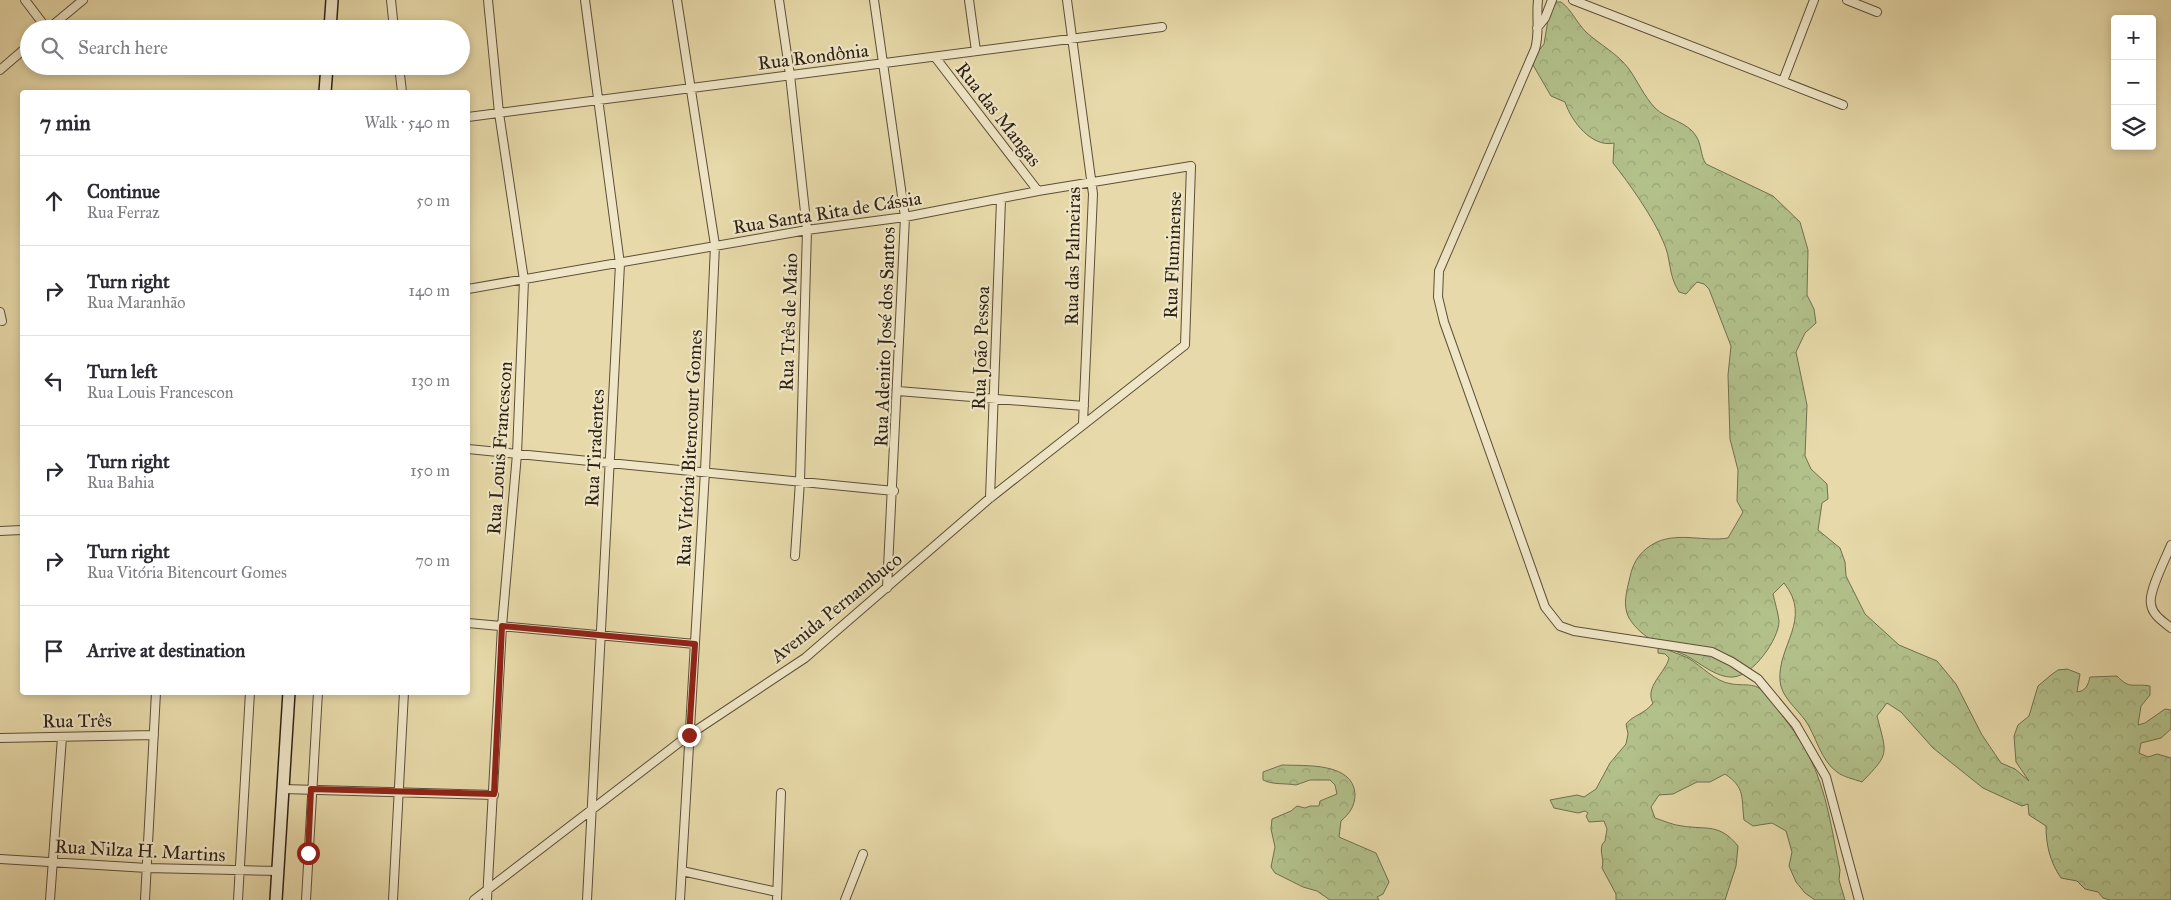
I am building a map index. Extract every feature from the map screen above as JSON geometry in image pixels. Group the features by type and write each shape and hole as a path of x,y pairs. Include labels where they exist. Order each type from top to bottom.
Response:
{"main road":[{"path":"331,20 332,0"},
{"path":"325,90 326,75"},
{"path":"276,900 289,695"}],"street":[{"path":"25,0 40,20"},
{"path":"58,20 83,0"},
{"path":"391,0 393,20"},
{"name":"Rua Louis Francescon","path":"488,0 499,113 524,280 517,454 502,626 488,900"},
{"name":"Rua Tiradentes","path":"585,0 620,264 587,900"},
{"name":"Rua Vitória Bitencourt Gomes","path":"677,0 715,245 705,471 680,900"},
{"name":"Rua Três de Maio","path":"779,0 790,75 807,230 800,481 795,556"},
{"name":"Rua Adenito José dos Santos","path":"874,0 905,217 894,491 888,588"},
{"path":"969,0 976,51"},
{"name":"Rua das Palmeiras","path":"1067,0 1093,194 1083,423"},
{"path":"1538,0 1536,16 1538,40 1535,49 1439,271 1437,285 1444,322 1529,566 1545,607 1560,626 1574,632 1712,652 1758,679 1796,725 1826,776 1859,900"},
{"path":"1537,28 1545,18 1552,0"},
{"path":"1573,0 1843,105"},
{"path":"1783,81 1814,0"},
{"path":"1847,0 1877,12"},
{"name":"Rua Rondônia","path":"470,117 1162,27"},
{"path":"0,70 20,53"},
{"name":"Rua das Mangas","path":"935,57 1038,190"},
{"path":"400,75 402,90"},
{"name":"Rua Santa Rita de Cássia","path":"470,289 620,264 715,245 905,217 1001,200 1038,190 1191,166"},
{"name":"Rua Fluminense","path":"1185,345 1191,166"},
{"name":"Rua João Pessoa","path":"990,498 1001,200"},
{"path":"0,312 2,321"},
{"name":"Avenida Pernambuco","path":"474,900 689,735 805,658 990,498 1083,423 1185,345"},
{"path":"898,391 1084,406"},
{"path":"470,449 894,491"},
{"path":"0,531 20,530"},
{"path":"2171,545 2152,594 2150,605 2158,617 2171,628"},
{"path":"470,623 695,644"},
{"path":"144,900 156,695"},
{"path":"238,900 250,695"},
{"path":"306,900 318,695"},
{"path":"393,900 404,695"},
{"name":"Rua Três","path":"0,738 154,735"},
{"path":"50,900 62,737"},
{"path":"283,789 494,794"},
{"path":"682,871 777,896 781,793"},
{"path":"845,900 863,854"},
{"name":"Rua Nilza H. Martins","path":"0,859 147,868 278,872"}],"green space":[{"path":"1554,2 1561,2 1565,5 1586,32 1624,63 1655,108 1692,131 1698,139 1706,164 1773,196 1800,222 1808,250 1807,295 1814,309 1816,323 1805,333 1796,352 1807,405 1805,456 1811,469 1827,484 1828,499 1822,503 1818,530 1840,548 1845,562 1846,576 1865,614 1899,645 1937,661 1956,684 1982,735 2001,763 2015,769 2029,781 2016,762 2014,736 2018,725 2029,716 2038,686 2058,670 2067,669 2080,674 2077,692 2086,687 2090,677 2117,676 2129,685 2150,686 2150,695 2141,706 2138,725 2145,723 2165,709 2171,710 2171,729 2161,738 2141,743 2139,753 2148,757 2157,754 2171,758 2171,900 2110,900 2103,898 2098,892 2085,889 2077,881 2061,878 2049,853 2046,826 2029,815 2028,804 2022,806 1983,788 1933,748 1901,712 1887,703 1877,716 1884,746 1884,753 1878,765 1862,782 1845,777 1837,772 1826,761 1809,726 1786,697 1781,686 1780,668 1795,621 1792,596 1784,583 1773,594 1779,621 1775,637 1756,664 1741,675 1733,677 1720,675 1685,655 1654,641 1640,631 1629,618 1625,603 1631,571 1643,552 1657,542 1666,539 1684,537 1728,538 1743,512 1737,501 1738,470 1730,439 1728,375 1731,346 1709,289 1704,284 1697,282 1686,294 1679,292 1675,285 1666,248 1659,232 1640,200 1613,163 1614,143 1598,141 1584,132 1577,125 1565,102 1551,96 1533,65 1533,58 1544,44 1550,8"},
{"path":"1662,647 1688,658 1726,683 1757,687 1765,693 1789,724 1809,756 1825,797 1840,870 1839,880 1845,900 1815,900 1805,893 1796,882 1789,866 1792,852 1786,831 1772,823 1753,826 1744,820 1739,789 1732,779 1725,774 1710,782 1697,782 1673,794 1659,795 1651,807 1655,818 1672,824 1719,831 1738,846 1736,866 1725,900 1616,900 1616,894 1602,868 1601,850 1607,829 1604,821 1589,822 1586,816 1588,813 1585,811 1578,813 1554,808 1550,800 1577,795 1584,797 1596,789 1610,763 1626,744 1628,734 1626,724 1653,703 1651,691 1653,685 1669,658 1665,654 1658,653 1658,649"},
{"path":"1282,765 1326,768 1346,776 1352,784 1355,794 1354,802 1349,812 1341,821 1339,837 1376,853 1389,882 1383,894 1377,897 1379,900 1330,900 1317,891 1303,887 1275,873 1271,867 1275,847 1271,829 1272,819 1291,811 1297,806 1305,808 1319,806 1320,801 1337,794 1335,785 1330,780 1310,780 1296,785 1263,780 1263,772"}],"route":[{"path":"308,853 311,789 494,794 502,626 695,644 689,735"}]}
